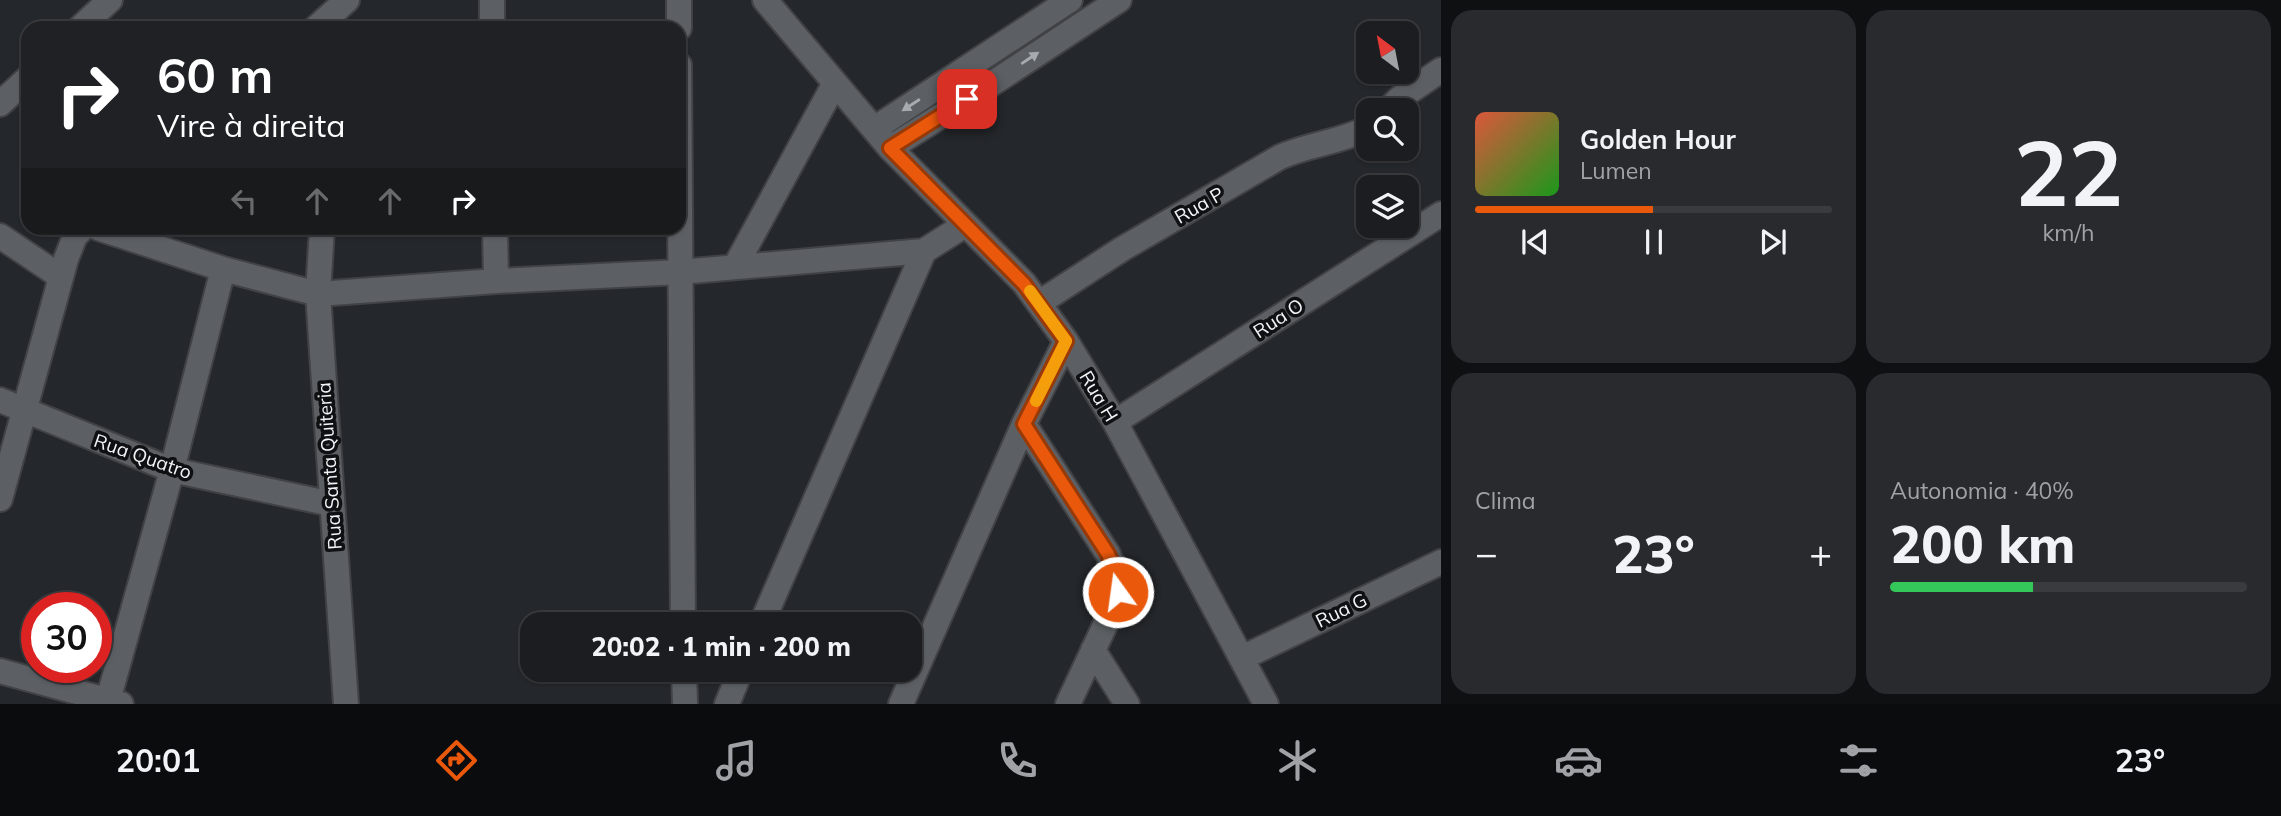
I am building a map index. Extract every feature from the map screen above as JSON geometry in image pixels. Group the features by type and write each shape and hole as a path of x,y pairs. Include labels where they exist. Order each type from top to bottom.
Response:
{"street":[{"path":"88,21 110,0"},
{"path":"326,21 347,0"},
{"path":"492,0 492,21"},
{"path":"678,0 679,21"},
{"name":"Rua H","path":"765,0 890,148 996,253 1039,303 1066,341 1115,422 1266,704"},
{"path":"874,129 1070,0"},
{"path":"890,148 1119,0"},
{"path":"1400,98 1441,69"},
{"path":"736,265 835,83"},
{"path":"0,104 21,84"},
{"name":"Rua P","path":"1039,303 1122,249 1280,157 1356,133"},
{"name":"Rua O","path":"1115,422 1441,214"},
{"path":"119,235 223,269 318,294 496,281 681,272 924,250 965,225"},
{"path":"0,499 70,246 78,235"},
{"name":"Rua Santa Quiteria","path":"322,235 318,294 346,704"},
{"path":"495,235 496,281"},
{"path":"681,235 683,612"},
{"path":"0,236 61,277"},
{"path":"767,612 924,250"},
{"path":"0,671 112,703 223,269"},
{"path":"901,704 1024,424 1066,341"},
{"name":"Rua Quatro","path":"0,400 172,470 332,504"},
{"path":"1024,424 1108,554 1119,581 1114,606 1068,704"},
{"name":"Rua G","path":"1242,658 1441,562"},
{"path":"1093,650 1127,704"},
{"path":"684,682 685,704"},
{"path":"727,704 736,682"}],"slow traffic":[{"path":"1030,291 1066,341 1036,401"}],"route":[{"path":"967,99 890,148 996,253 1024,284 1066,341 1024,424 1108,554 1119,581 1118,592"}]}
